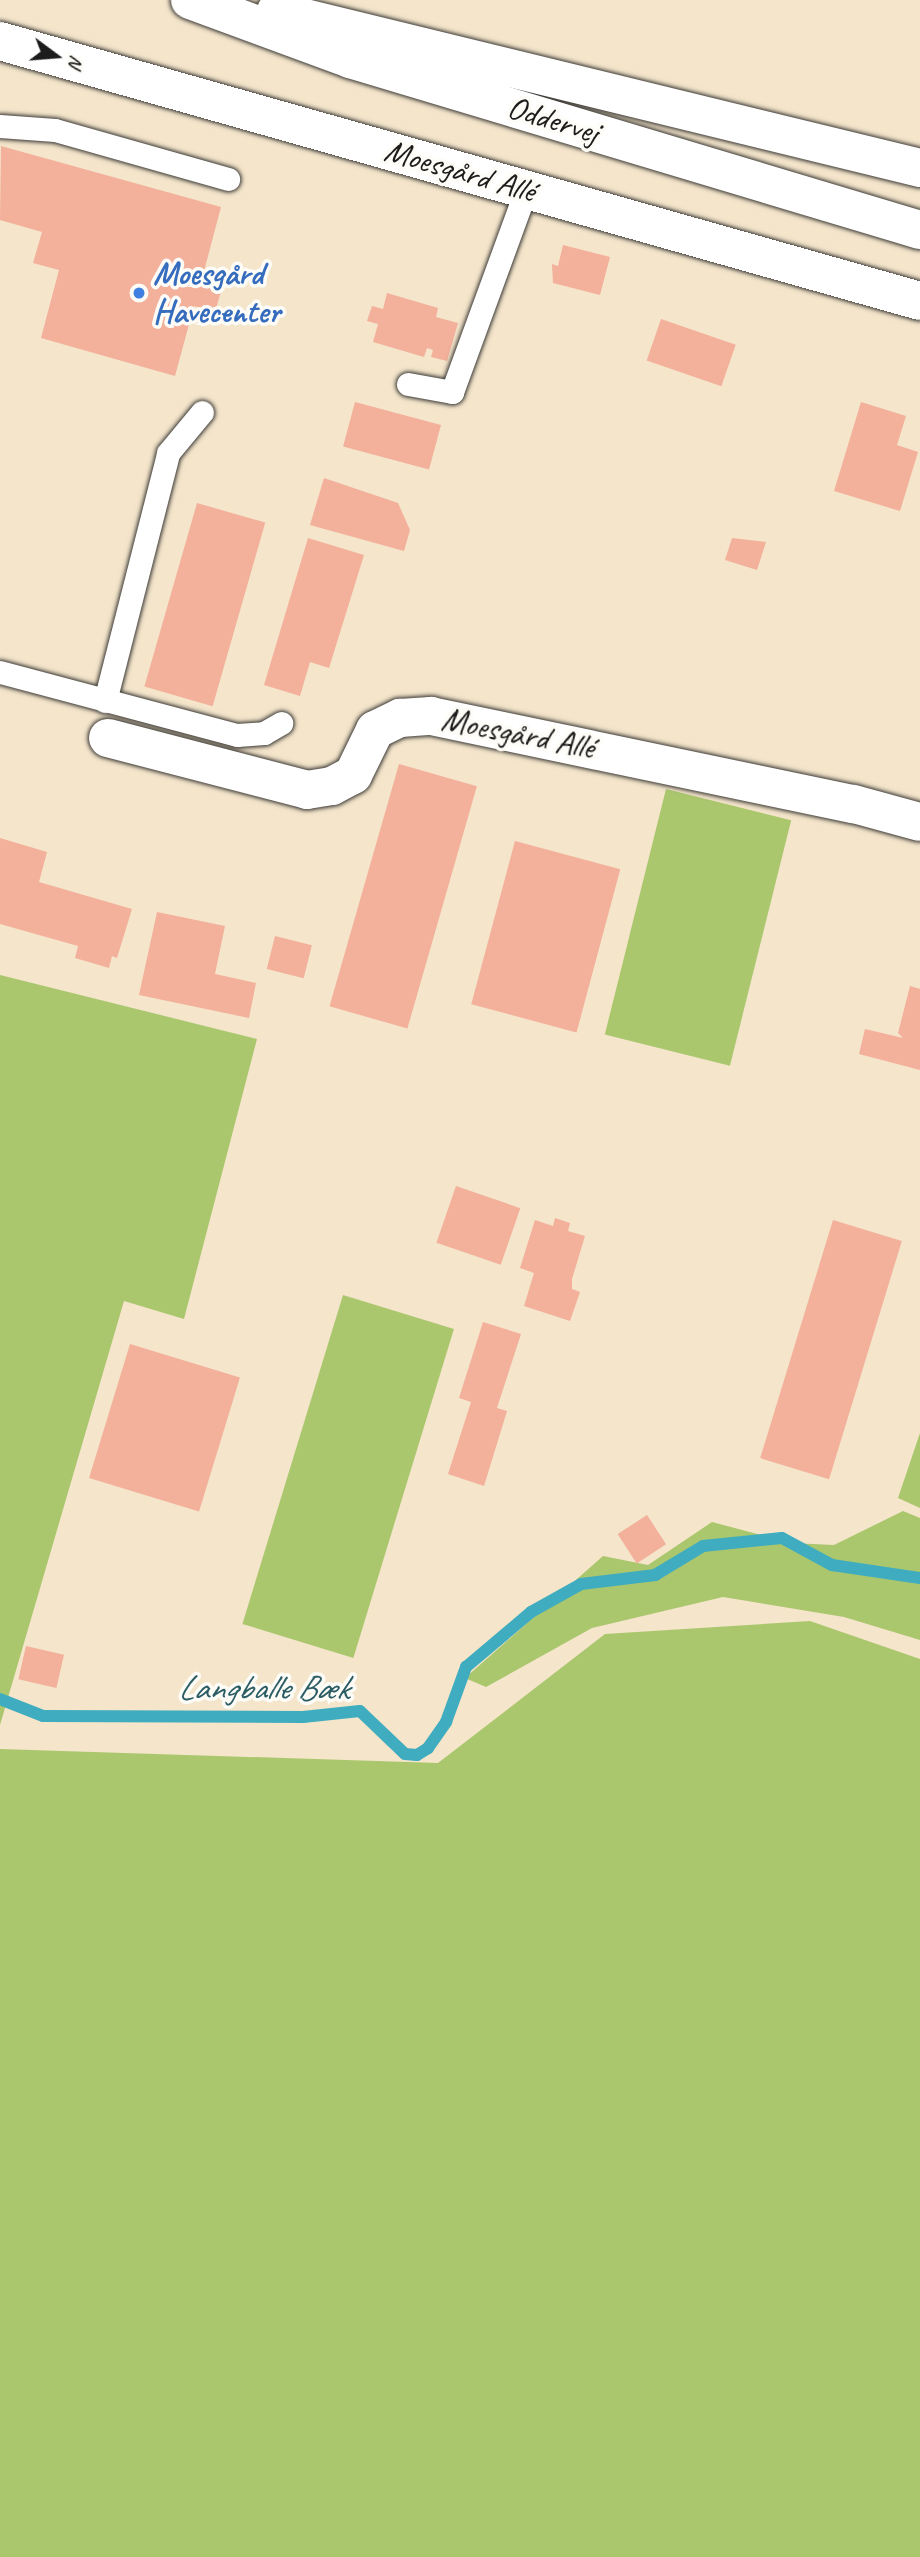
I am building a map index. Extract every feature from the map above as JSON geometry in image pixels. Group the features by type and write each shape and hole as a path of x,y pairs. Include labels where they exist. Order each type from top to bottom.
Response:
{"street":[{"name":"Oddervej","path":"190,0 350,59 920,230"},
{"name":"Oddervej","path":"223,0 360,29 920,168"},
{"name":"Moesgård Allé","path":"0,41 920,301"},
{"name":"Moesgård Allé","path":"106,720 307,790 332,786 353,775 374,730 400,718 431,716 854,804 920,822"}],"lane":[{"path":"0,126 55,130 228,179"},
{"path":"408,384 452,392 526,190"},
{"path":"106,720 167,453 202,412"},
{"path":"0,673 106,720 237,735 264,733 281,723"}],"green space":[{"path":"666,789 791,820 730,1066 605,1034"},
{"path":"0,975 257,1039 184,1319 124,1301 0,1725"},
{"path":"343,1295 454,1329 353,1658 242,1624"},
{"path":"920,1433 920,1508 898,1498"},
{"path":"903,1511 920,1518 920,1640 844,1617 723,1597 592,1628 486,1687 465,1678 603,1556 648,1565 712,1522 791,1543 834,1545"},
{"path":"810,1621 920,1659 920,2557 0,2557 0,1749 438,1763 605,1634"}],"building":[{"path":"1,146 221,207 203,275 224,281 215,312 194,306 175,376 41,338 59,270 33,263 42,232 0,220"},
{"path":"563,245 610,257 600,295 553,283 552,264 558,266"},
{"path":"387,293 438,308 436,317 458,323 447,361 431,357 433,350 427,348 424,357 373,342 378,324 367,321 372,306 383,309"},
{"path":"661,319 736,345 721,386 647,361"},
{"path":"355,402 441,425 429,469 343,446"},
{"path":"861,402 906,416 897,445 918,452 900,511 834,491"},
{"path":"324,478 398,503 410,530 404,551 310,525"},
{"path":"197,503 265,523 213,706 144,687"},
{"path":"308,538 364,555 329,668 310,662 300,696 264,685"},
{"path":"732,538 766,542 757,570 725,560"},
{"path":"399,764 477,786 407,1029 330,1006"},
{"path":"0,838 47,852 39,882 132,909 117,958 112,956 109,968 75,958 78,946 0,924"},
{"path":"515,841 620,869 577,1032 471,1004"},
{"path":"157,912 225,926 215,974 256,983 249,1018 139,995"},
{"path":"275,936 312,945 304,978 267,969"},
{"path":"910,986 920,989 920,1070 859,1054 865,1029 903,1038 898,1033"},
{"path":"456,1186 520,1208 501,1265 436,1243"},
{"path":"555,1218 570,1223 568,1231 585,1236 572,1279 572,1289 580,1292 570,1321 524,1306 534,1273 520,1268 535,1220 553,1226"},
{"path":"833,1220 902,1241 829,1479 760,1458"},
{"path":"483,1322 521,1334 497,1408 507,1411 484,1486 448,1474 471,1402 459,1398"},
{"path":"130,1344 240,1378 199,1512 89,1478"},
{"path":"647,1515 666,1544 637,1563 618,1534"},
{"path":"26,1646 64,1655 56,1688 18,1679"}],"waterway":[{"name":"Langballe Bæk","path":"0,1699 43,1716 303,1717 360,1711 405,1754 417,1755 428,1748 446,1722 466,1667 531,1612 581,1584 655,1575 703,1546 782,1538 832,1565 920,1578"}],"place":[{"name":"Moesgård Havecenter","path":"139,293"}]}
